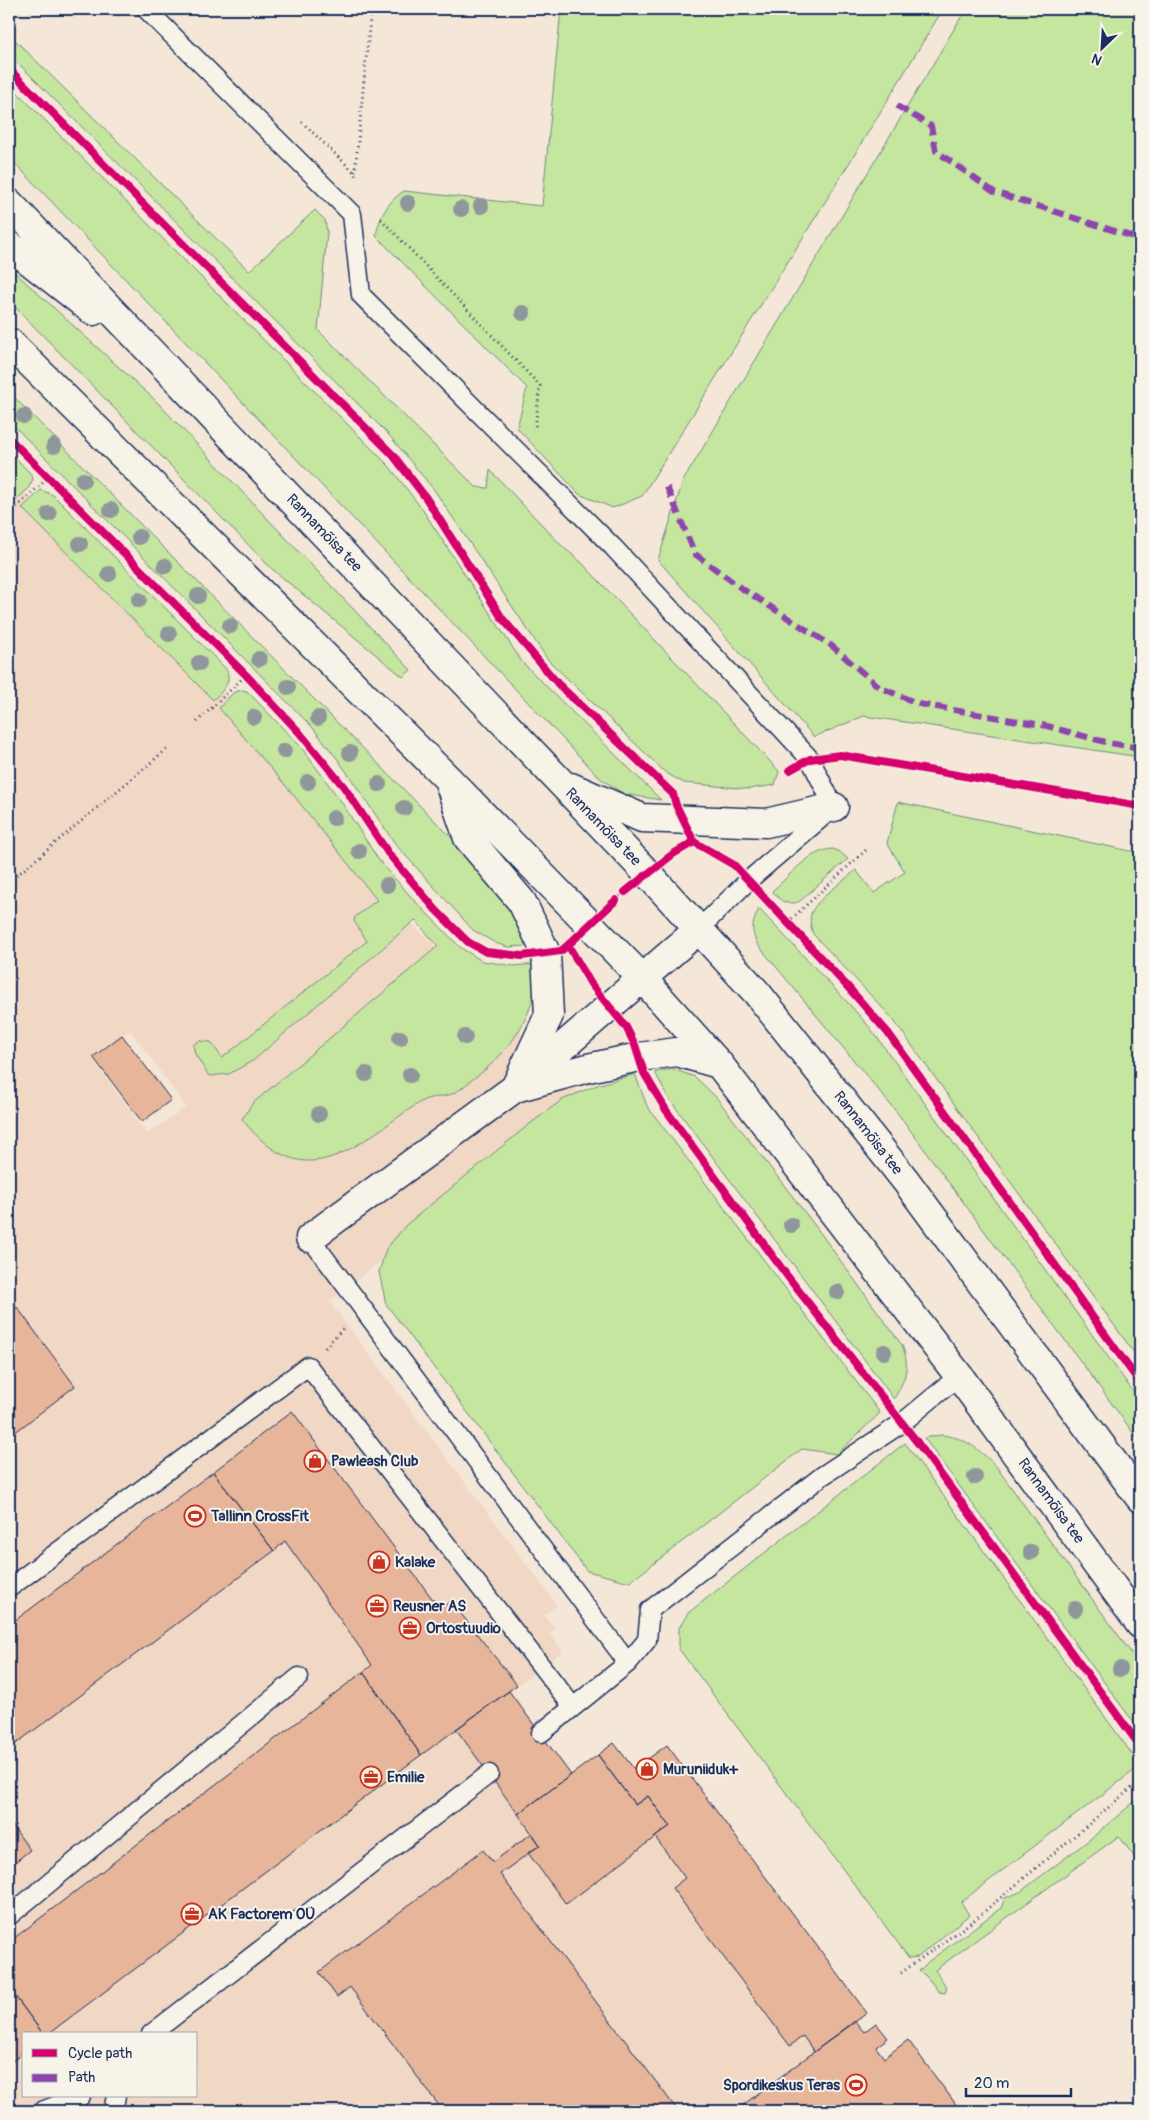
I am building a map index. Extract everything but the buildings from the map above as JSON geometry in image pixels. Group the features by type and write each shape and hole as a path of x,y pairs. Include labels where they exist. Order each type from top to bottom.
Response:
{"main road":[{"name":"Rannamõisa tee","path":"9,203 648,874 757,993 906,1180 1140,1498"},
{"path":"9,245 171,372"},
{"name":"Rannamõisa tee","path":"9,342 448,779 642,978 719,1064 959,1376 1140,1624"},
{"path":"448,779 468,838 522,902 546,953 548,1015 515,1088"},
{"path":"560,782 642,818 766,823 834,808"},
{"path":"310,1238 515,1088 698,930"},
{"path":"515,1088 588,1068 639,1057 678,1052 719,1064"}],"lane":[{"path":"146,9 352,214 361,295 613,547 810,759 834,808 749,880 698,930"},
{"path":"310,1238 628,1663"},
{"path":"9,1588 308,1366 573,1707"},
{"path":"541,1733 628,1663 648,1640 650,1610 822,1476 902,1423 959,1376"},
{"path":"9,1916 299,1676"},
{"path":"154,2032 489,1774"},
{"path":"42,2111 76,2098"},
{"path":"113,2111 116,2098"}],"path":[{"path":"355,173 371,9"},
{"path":"42,471 55,485"},
{"path":"9,514 48,478"},
{"path":"239,668 252,682"},
{"path":"197,722 246,675"},
{"path":"9,882 168,748"},
{"path":"795,930 786,919 866,850"},
{"path":"591,925 624,892 648,874"},
{"path":"591,984 609,1006"},
{"path":"308,1366 362,1308"},
{"path":"901,1973 974,1920 1140,1781"}],"shaded area":[{"path":"9,477 249,716 402,913 588,1102 329,1301 557,1605 544,1615 555,1629 549,1633 563,1651 510,1691 571,1774 598,1755 685,1878 673,1888 790,2046 803,2036 814,2052 735,2111 9,2111","holes":["130,1030 186,1107 147,1134 92,1058"]}],"green space":[{"path":"561,9 943,9 642,496 613,508 579,494 517,428 527,388 376,236 379,222 385,210 404,191 542,206"},
{"path":"966,9 1140,9 1140,757 864,716 814,737 658,560 683,481"},
{"path":"9,34 249,271 315,210 325,220 327,233 318,330 476,487 488,488 490,470 563,547 582,563 779,771 775,785 749,789 684,783 666,773 548,660 435,491 389,435 9,54"},
{"path":"9,84 389,466 422,509 522,662 661,800 624,794 601,779 9,157"},
{"path":"9,267 156,401 411,670 403,677 272,569 9,301"},
{"path":"9,392 454,840 499,892 513,916 526,946 508,947 495,943 473,930 396,845 339,761 313,728 9,421"},
{"path":"9,451 31,474 33,479 28,489 9,507"},
{"path":"41,490 53,495 226,669 228,678 226,686 213,700 22,508"},
{"path":"241,690 247,691 301,747 340,800 378,859 412,898 461,948 482,961 514,966 534,964 535,970 536,981 528,1014 514,1039 495,1061 455,1093 422,1101 354,1147 332,1157 311,1161 289,1157 266,1144 242,1119 252,1104 438,946 415,920 254,1060 229,1074 209,1076 195,1054 193,1045 199,1041 211,1042 222,1058 367,941 354,921 355,917 377,900 291,792 219,708 233,693"},
{"path":"898,802 1140,853 1140,1361 892,1018 813,934 810,919 814,908 856,870 874,893 905,872 887,843"},
{"path":"833,849 848,859 800,901 795,903 784,902 772,891 808,859 824,850"},
{"path":"759,909 871,1029 1140,1401 1140,1442 899,1115 758,945 753,927"},
{"path":"673,1069 695,1077 716,1097 813,1223 902,1345 906,1360 906,1373 894,1399 667,1096 655,1072"},
{"path":"635,1074 647,1106 880,1413 837,1454 802,1449 630,1582 587,1571 386,1304 379,1272 386,1249 406,1225 527,1126 562,1100 597,1085"},
{"path":"941,1435 957,1438 970,1444 995,1465 1140,1665 1140,1731 924,1438"},
{"path":"905,1443 1140,1765 961,1902 969,1915 918,1957 909,1958 679,1649 679,1628 688,1613"},
{"path":"1140,1797 1140,1865 1119,1836 935,1970 947,1988 945,1993 939,1992 926,1976 919,1971 929,1961 1001,1908 1005,1898 1020,1892 1089,1840"}],"marked path":[{"path":"897,106 931,126 936,151 994,192 1140,239"},
{"path":"667,487 695,554 741,588 832,646 879,687 919,704 1047,726 1109,743 1140,748"}],"cycle path":[{"path":"9,69 393,455 426,498 502,618 559,685 673,794 676,805 694,842 734,865 889,1034 1140,1383"},
{"path":"9,438 246,675 299,732 344,787 388,853 436,910 468,942 486,952 522,956 561,951 568,945 591,984 626,1027 635,1045 644,1073 666,1110 788,1277 917,1442 1140,1746"},
{"path":"790,770 810,759 840,755 1140,806"},
{"path":"625,892 673,854 694,842"},
{"path":"568,945 616,900"}],"place":[{"name":"Pawleash Club","path":"315,1461"},
{"name":"Tallinn CrossFit","path":"195,1516"},
{"name":"Kalake","path":"379,1562"},
{"name":"Reusner AS","path":"377,1606"},
{"name":"Ortostuudio","path":"410,1628"},
{"name":"Muruniiduk+","path":"647,1769"},
{"name":"Emilie","path":"371,1777"},
{"name":"AK Factorem OÜ","path":"192,1914"},
{"name":"Spordikeskus Teras","path":"856,2085"}]}
